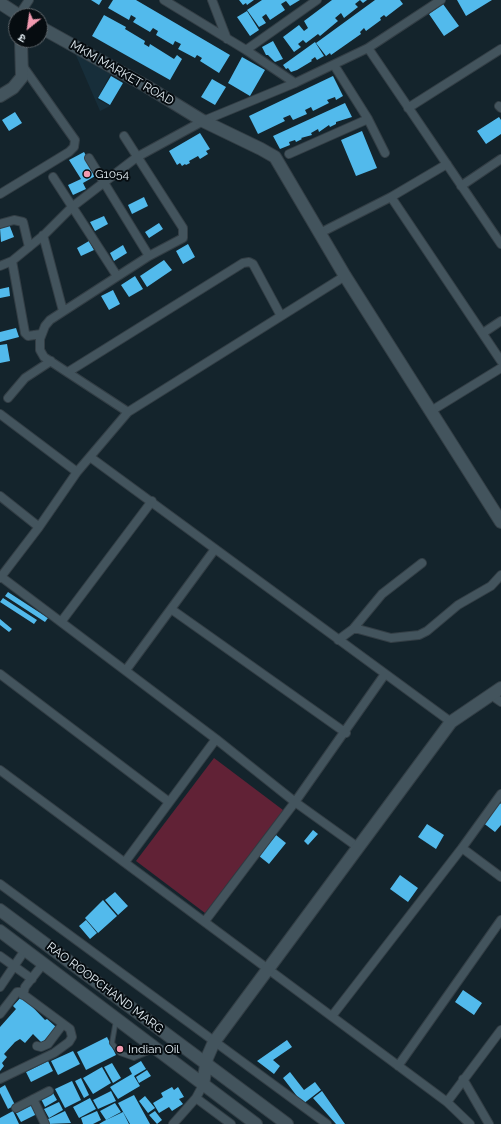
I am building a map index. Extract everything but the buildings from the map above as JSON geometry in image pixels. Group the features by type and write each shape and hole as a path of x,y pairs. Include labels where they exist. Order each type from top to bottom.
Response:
{"street":[{"path":"164,0 246,50 295,83"},
{"path":"212,0 227,39"},
{"path":"246,50 317,0"},
{"path":"0,266 12,261 43,235 72,207 137,156 203,121 295,83 368,48 441,0"},
{"name":"MKM MARKET ROAD","path":"48,31 146,86 203,121 275,157 345,276 501,522"},
{"path":"0,96 19,82 22,77 21,48"},
{"path":"368,48 501,244"},
{"path":"408,108 501,49"},
{"path":"0,194 69,152 74,147 75,140 22,65"},
{"path":"334,65 368,119 385,153"},
{"path":"289,154 368,119"},
{"path":"124,136 183,228 184,233 180,240 149,256 50,320 41,334 40,350 44,357 128,412"},
{"path":"89,158 149,256"},
{"path":"461,186 501,159"},
{"path":"320,234 391,197 447,164"},
{"path":"53,177 117,276"},
{"path":"391,197 501,361"},
{"path":"0,224 14,220 23,222 29,247"},
{"path":"43,235 63,311"},
{"path":"12,261 25,333 28,336 41,334"},
{"path":"68,372 243,263 249,262 253,264 281,316"},
{"path":"345,276 128,412 77,472 39,527 0,577 126,670 296,802 359,848"},
{"path":"483,333 501,321"},
{"path":"8,398 25,378 51,361"},
{"path":"431,411 501,368"},
{"path":"0,414 77,472"},
{"path":"90,457 152,501 338,640 451,722"},
{"path":"0,496 39,527"},
{"path":"61,622 152,501"},
{"path":"126,670 215,549"},
{"path":"338,640 353,629 382,594 422,563"},
{"path":"353,629 390,638 419,634 427,631 458,605 491,586 501,575"},
{"path":"171,609 346,733"},
{"path":"0,674 169,802"},
{"path":"205,920 296,802 346,733 385,674"},
{"path":"173,1124 196,1098 204,1085 207,1064 214,1042 267,968 359,848 451,722 501,688"},
{"path":"491,695 501,702"},
{"path":"125,862 216,739"},
{"path":"0,770 205,920 447,1102 470,1124"},
{"path":"332,1016 500,798"},
{"path":"462,848 501,877"},
{"path":"0,884 327,1124"},
{"name":"RAO ROOPCHAND MARG","path":"0,910 287,1124"},
{"path":"398,1066 501,920"},
{"name":"RAO ROOPCHAND MARG","path":"0,931 116,1020 256,1124"},
{"path":"1,983 25,950"},
{"path":"0,956 32,979"},
{"path":"23,995 25,987 43,964"},
{"path":"0,1014 17,992 72,1032 72,1037 69,1042 54,1053 0,1079"},
{"path":"38,1046 44,1047 48,1044 63,1024"},
{"path":"447,1102 501,1030"},
{"path":"463,1079 490,1124"},
{"path":"16,1108 49,1090"},
{"path":"196,1098 231,1124"},
{"path":"33,1099 45,1124"}],"lane":[{"path":"116,1020 112,1043 120,1053 134,1058 155,1048"}],"shaded area":[{"path":"75,53 111,73 97,99 110,106 100,111"},
{"path":"214,758 283,810 205,913 136,861"}],"place":[{"name":"G1054","path":"87,174"},
{"name":"Indian Oil","path":"120,1049"}]}
